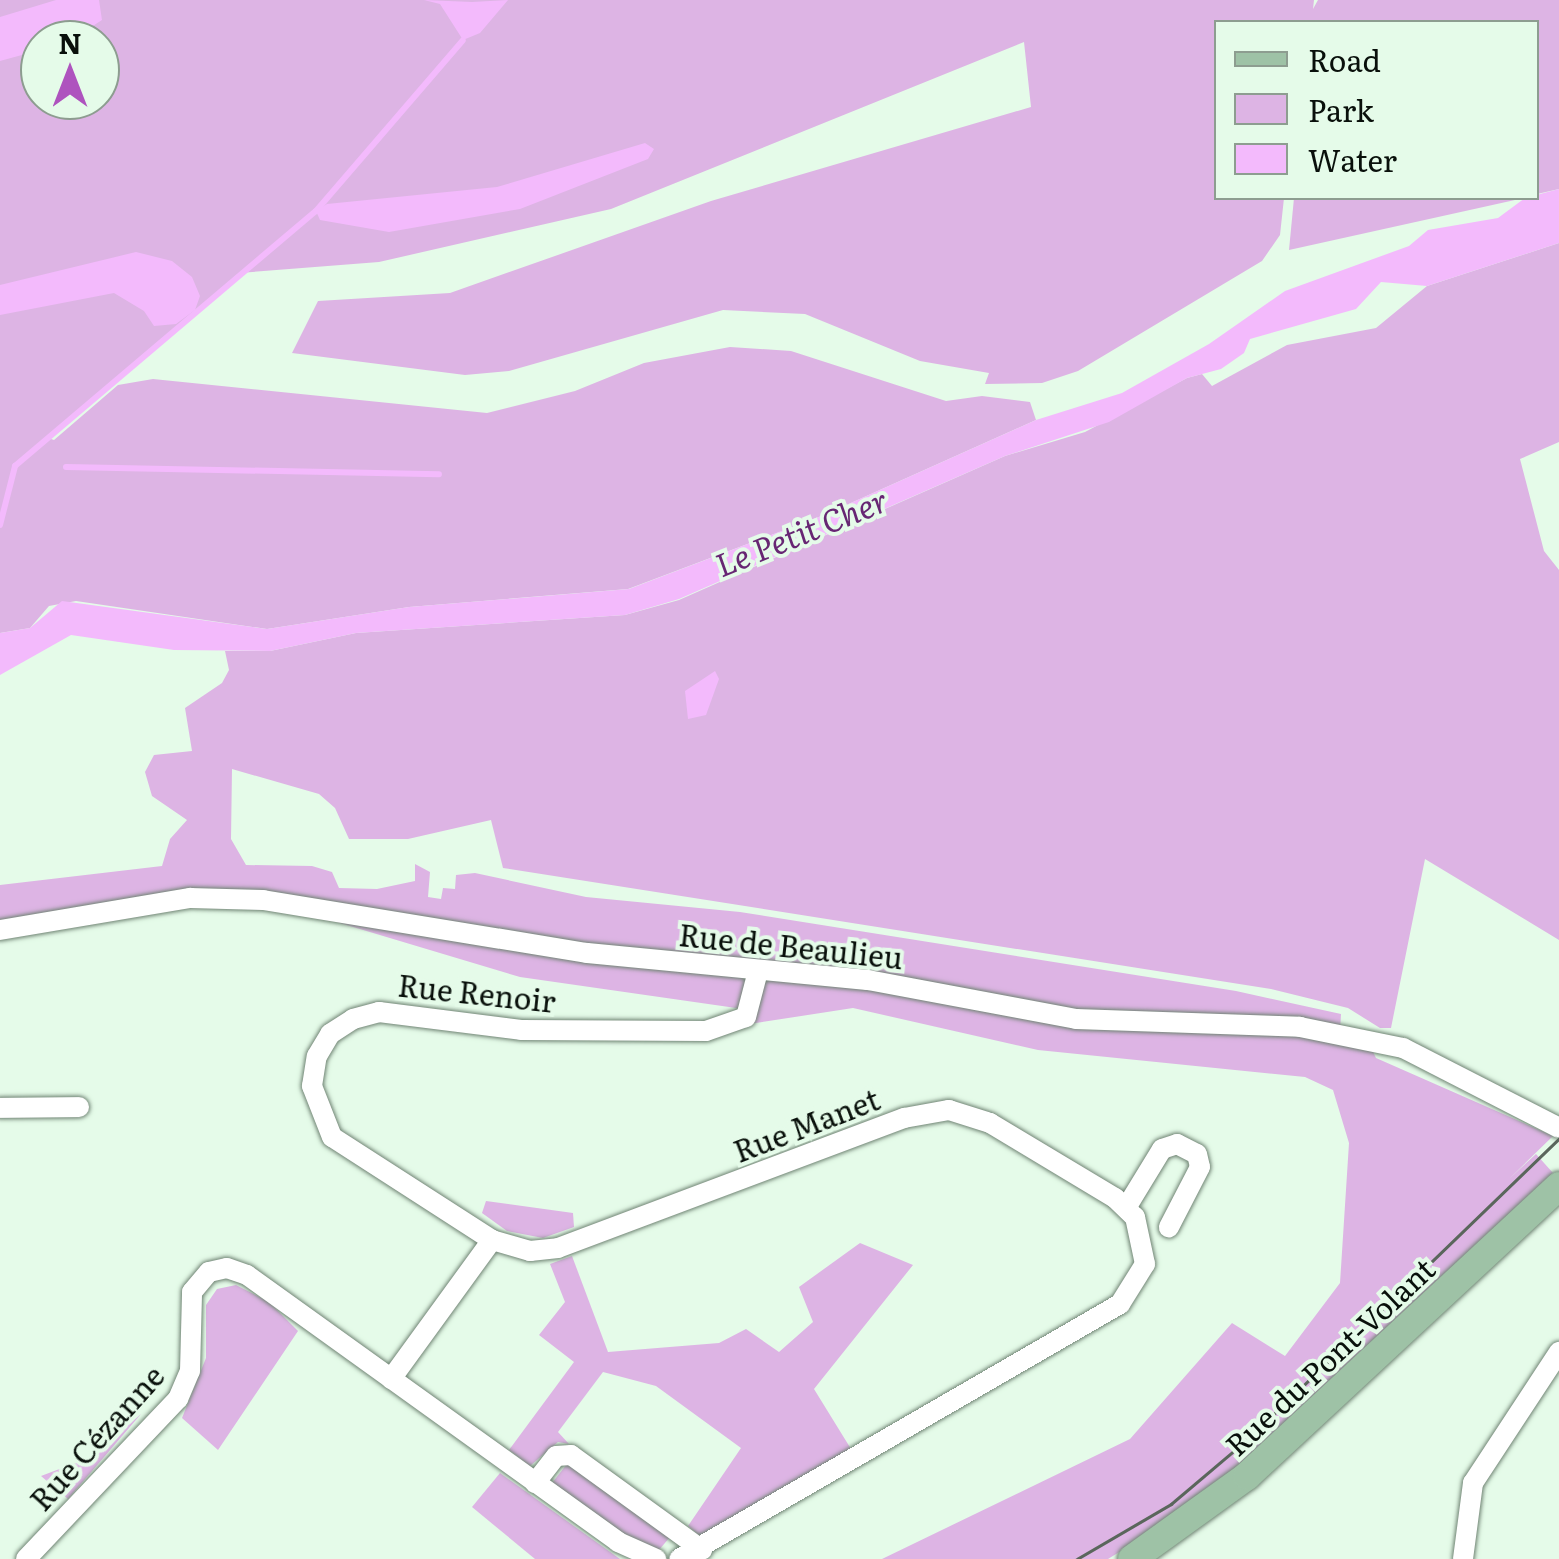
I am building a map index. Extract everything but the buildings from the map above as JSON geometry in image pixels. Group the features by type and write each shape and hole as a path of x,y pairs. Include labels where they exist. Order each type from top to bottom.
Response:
{"main road":[{"name":"Rue du Pont-Volant","path":"1132,1559 1247,1476 1559,1186"}],"street":[{"name":"Rue de Beaulieu","path":"0,930 190,898 263,900 587,953 868,980 1076,1019 1266,1025 1366,1037 1454,1069 1559,1128"},
{"name":"Rue Renoir","path":"492,1240 332,1137 312,1086 330,1034 353,1018 380,1012 521,1030 706,1032 746,1017 758,970"},
{"path":"0,1108 78,1107"},
{"name":"Rue Manet","path":"492,1240 530,1250 558,1248 904,1118 948,1110 990,1123 1126,1208"},
{"path":"679,1559 702,1550 1120,1304 1142,1276 1146,1252 1126,1208 1162,1149 1177,1144 1197,1154 1200,1167 1169,1227"},
{"path":"492,1240 391,1379 618,1542 656,1559"},
{"name":"Rue Cézanne","path":"26,1559 178,1399 190,1371 192,1292 209,1272 247,1274 391,1379"},
{"path":"1463,1559 1467,1519 1483,1463 1559,1352"},
{"path":"535,1482 556,1456 570,1455 702,1550"}],"green space":[{"path":"0,0 1314,0 1313,9 1318,0 1559,0 1559,189 1539,194 1539,20 1214,20 1214,200 1284,200 1280,235 1262,261 1078,371 1042,383 985,384 989,373 920,361 805,314 723,310 509,371 465,375 292,353 318,301 450,293 711,201 1031,107 1024,42 611,209 379,262 239,273 48,438 54,440 118,385 153,379 487,413 575,391 644,363 730,347 791,351 946,401 982,396 1030,402 1036,420 824,515 628,589 409,607 267,629 76,601 49,606 30,628 0,633"},
{"path":"1294,200 1515,200 1289,250"},
{"path":"1559,243 1559,442 1520,459 1544,551 1559,570 1559,940 1425,859 1391,1028 1380,1028 1348,1008 1271,989 503,868 491,820 408,839 349,839 335,808 319,794 232,769 231,839 246,865 312,866 332,872 339,888 377,889 415,881 415,864 430,872 428,897 441,899 443,888 455,889 456,875 475,873 586,897 740,912 1236,991 1341,1014 1340,1032 1366,1037 1376,1058 1553,1136 1509,1179 1536,1154 1553,1173 1296,1416 1184,1512 1108,1559 882,1559 1130,1439 1232,1323 1285,1356 1340,1283 1349,1143 1333,1090 1305,1077 1038,1050 853,1008 730,1027 750,1010 520,977 263,900 225,898 0,930 0,885 162,866 170,839 187,820 152,796 145,772 154,755 192,751 185,708 222,683 229,670 225,651 270,651 356,633 625,615 679,600 1005,456 1085,432 1187,378 1202,374 1212,386 1287,345 1376,328 1427,286"},
{"path":"486,1201 573,1213 574,1227 543,1238 507,1231 482,1213"},
{"path":"860,1243 913,1265 814,1389 851,1449 700,1536 688,1526 741,1448 656,1386 603,1372 558,1432 569,1444 558,1442 530,1466 509,1450 574,1362 539,1335 565,1302 550,1264 572,1256 608,1352 719,1343 746,1329 779,1352 813,1322 799,1287"},
{"path":"236,1285 269,1302 298,1331 218,1450 182,1418 206,1358 206,1305 217,1289"},
{"path":"141,1414 68,1499 41,1476 91,1457"},
{"path":"567,1464 670,1537 659,1550 633,1542 552,1483"},
{"path":"500,1473 620,1559 535,1559 472,1507"}],"water":[{"path":"56,0 99,0 102,20 20,20 20,56 0,61 0,17"},
{"path":"424,0 508,0 480,33 463,40 440,4"},
{"path":"645,143 654,149 648,159 520,209 389,232 320,220 316,211 327,204 497,187"},
{"name":"Le Petit Cher","path":"1559,189 1559,243 1427,286 1381,282 1356,309 1250,339 1244,353 1221,369 1187,378 1109,422 1005,456 679,599 625,615 356,633 270,651 174,650 71,635 0,675 0,633 30,628 62,601 267,629 409,607 629,589 824,515 1036,420 1122,393 1209,344 1285,291 1409,246 1428,230 1498,218 1522,200 1539,200 1539,194"},
{"path":"136,252 172,261 192,277 200,296 195,310 176,324 154,326 144,311 114,293 0,315 0,285"},
{"path":"715,671 719,679 706,715 688,719 685,691"}],"waterway":[{"path":"0,525 15,466 316,211 463,40"},
{"path":"66,467 439,474"}],"tram line":[{"path":"1077,1559 1171,1504 1249,1438 1559,1139"}]}
